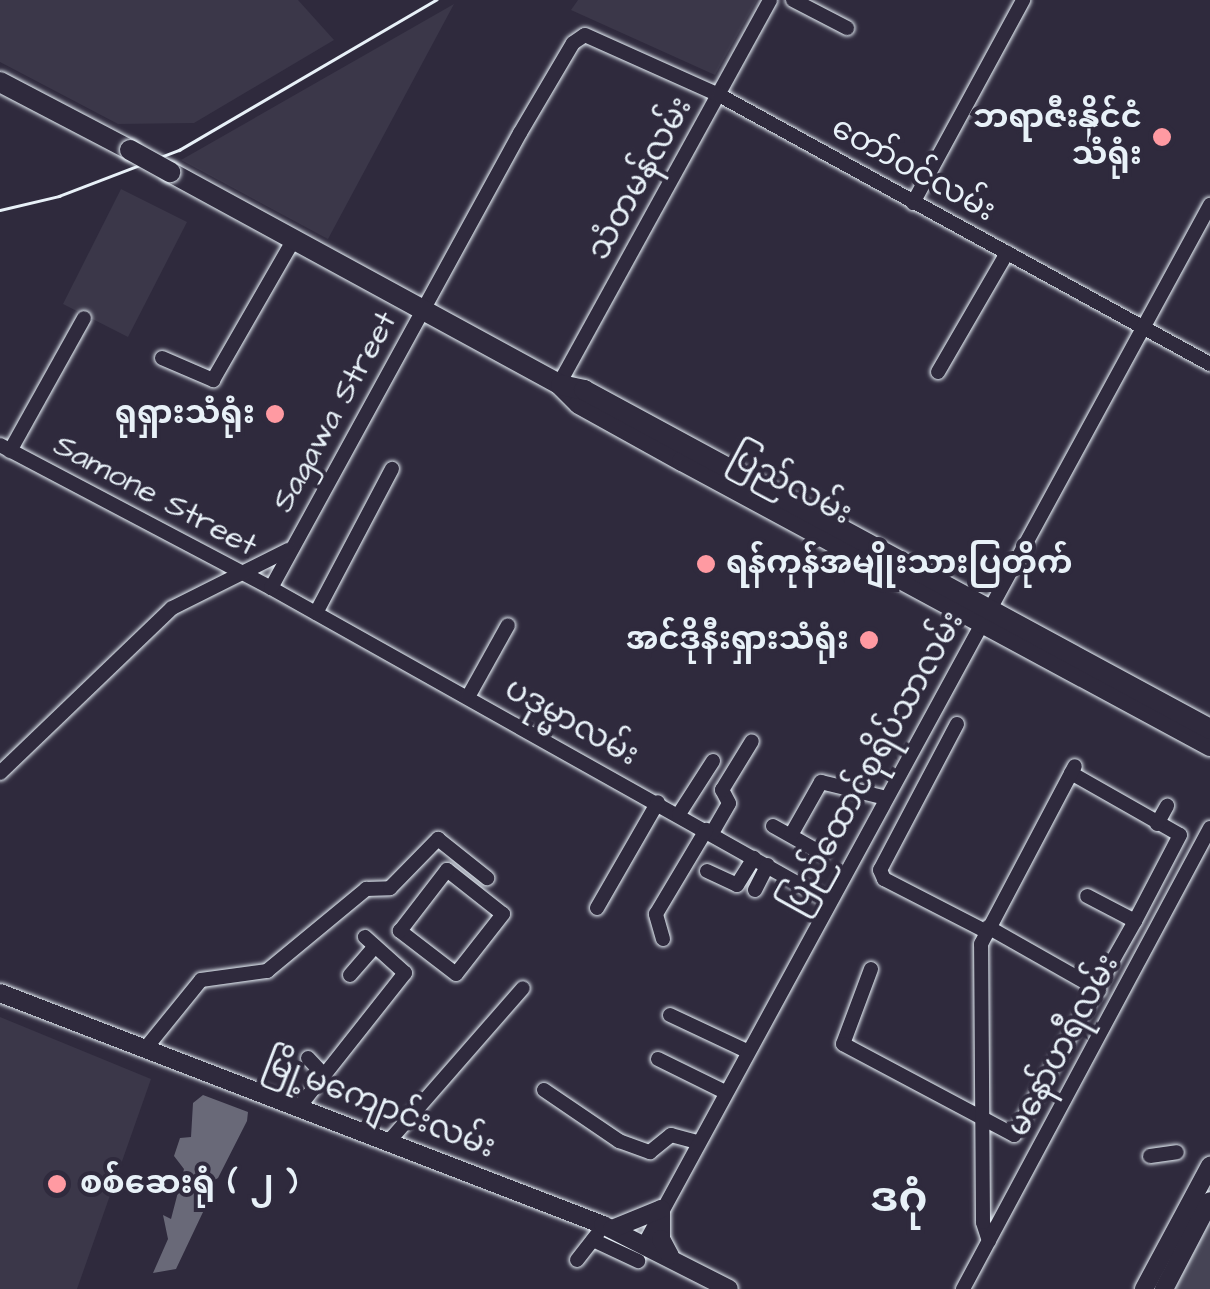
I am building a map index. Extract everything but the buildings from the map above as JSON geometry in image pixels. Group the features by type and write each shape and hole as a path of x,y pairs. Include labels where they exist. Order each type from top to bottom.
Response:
{"highway":[{"name":"ပြည်လမ်း","path":"0,82 559,384 584,390 1210,746"},
{"name":"ပြည်လမ်း","path":"986,616 1210,729"}],"main road":[{"name":"မြို့မကျောင်းလမ်း","path":"0,993 389,1141 603,1231 641,1252 670,1257 729,1289"},
{"path":"1144,1289 1210,1166"},
{"path":"1164,1289 1210,1201"},
{"path":"603,1231 661,1209 660,1239 670,1257"}],"street":[{"name":"သံတမန်လမ်း","path":"559,384 770,0"},
{"path":"793,0 847,28"},
{"path":"913,203 1023,0"},
{"name":"တော်ဝင်လမ်း","path":"585,35 719,95 1210,364"},
{"name":"Sagawa Street","path":"0,773 172,608 212,583 244,574 289,550 572,43 585,35"},
{"name":"ပြည်ထောင်စုရိပ်သာလမ်း","path":"641,1252 697,1142 1143,328 1205,226 1210,205"},
{"path":"162,358 212,381 293,241"},
{"path":"938,372 1006,253"},
{"path":"5,448 84,318"},
{"name":"Samone Street","path":"5,448 277,592"},
{"path":"316,614 392,469"},
{"path":"277,592 289,550"},
{"name":"ပဒုမ္မာလမ်း","path":"277,592 829,901"},
{"path":"468,697 508,626"},
{"path":"957,724 880,870 884,879 1098,990"},
{"path":"662,939 656,914 729,803 722,790 752,741"},
{"path":"679,814 712,761"},
{"path":"871,969 843,1044 982,1119 1017,1134 1180,835 1156,824 1073,770 986,929 982,1119 989,1241"},
{"path":"790,835 822,782 886,798"},
{"path":"597,908 658,802"},
{"path":"1156,824 1166,806"},
{"path":"773,826 822,854"},
{"name":"မနော်ဟရီလမ်း","path":"964,1289 1210,828"},
{"path":"146,1048 200,980 267,970 366,889 390,888 438,839 487,878"},
{"path":"707,870 738,885 761,862"},
{"path":"755,890 761,862"},
{"path":"447,870 503,914 456,974 400,931 447,870"},
{"path":"1086,896 1136,921"},
{"path":"299,1107 322,1073 405,973 370,942 350,975"},
{"path":"389,1141 523,988"},
{"path":"670,1015 747,1051"},
{"path":"308,1058 322,1073"},
{"path":"658,1058 725,1092"},
{"path":"544,1090 619,1141 650,1152 672,1135 697,1142"},
{"path":"1150,1156 1177,1152"},
{"path":"576,1260 603,1231"}],"shaded area":[{"path":"0,0 298,0 334,40 194,123 118,124 0,62"},
{"path":"578,0 757,0 715,75 571,10"},
{"path":"454,4 328,239 181,160"},
{"path":"121,189 187,222 128,337 63,304"},
{"name":"စစ်ဆေးရုံ ( ၂ )","path":"0,1017 151,1079 77,1289 0,1289"},
{"path":"1210,1222 1210,1289 1175,1289"}],"water":[{"path":"203,1095 248,1112 247,1121 218,1178 206,1185 213,1191 176,1269 153,1273 168,1239 163,1215 171,1219 184,1169 174,1156 180,1138 191,1137 193,1103"}],"railway":[{"path":"0,210 59,196 179,150 436,0"}],"place":[{"name":"ဘရာဇီးနိုင်ငံ သံရုံး","path":"1162,137"},
{"name":"ရုရှားသံရုံး","path":"275,414"},
{"name":"ရန်ကုန်အမျိုးသားပြတိုက်","path":"706,564"},
{"name":"အင်ဒိုနီးရှားသံရုံး","path":"869,640"},
{"name":"စစ်ဆေးရုံ ( ၂ )","path":"57,1184"}],"district":[{"name":"ဒဂုံ","path":"899,1199"}]}
